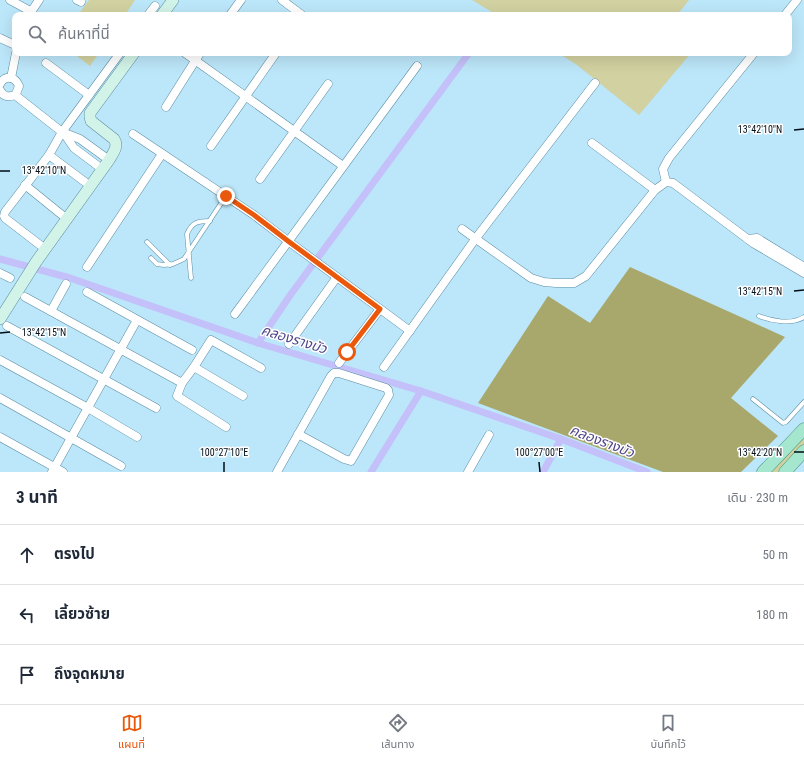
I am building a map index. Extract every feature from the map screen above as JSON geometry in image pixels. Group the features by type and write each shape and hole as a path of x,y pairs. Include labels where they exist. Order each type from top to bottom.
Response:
{"main road":[{"path":"763,472 804,429"},
{"path":"784,472 804,451"}],"street":[{"path":"10,0 28,12"},
{"path":"31,12 39,0"},
{"path":"164,12 173,0"},
{"path":"232,12 242,0"},
{"path":"282,0 298,12"},
{"path":"787,12 797,0"},
{"path":"150,12 155,6"},
{"path":"0,38 12,44"},
{"path":"11,78 15,56"},
{"path":"40,245 5,218 4,212 49,155 62,132 118,56"},
{"path":"132,56 90,113 91,121 116,141 117,147 36,262 24,281 3,322 156,408"},
{"path":"166,107 198,56 246,97 343,166"},
{"path":"211,146 274,56"},
{"path":"666,182 663,169 669,158 752,56"},
{"path":"46,63 89,95"},
{"path":"235,314 417,66"},
{"path":"11,78 16,80 19,86 18,92 10,97 1,89 4,79 11,78"},
{"path":"384,367 476,238 595,83"},
{"path":"260,179 328,84"},
{"path":"15,95 62,132 74,148 102,170"},
{"path":"62,132 80,139 109,160"},
{"path":"133,134 254,215 410,331"},
{"path":"592,143 655,190"},
{"path":"87,267 162,154"},
{"path":"49,155 85,182"},
{"path":"462,229 531,278 544,282 574,283 586,276 655,190 666,182 673,183 748,239 757,238 804,274"},
{"path":"25,186 62,214"},
{"path":"783,258 804,266"},
{"path":"0,273 10,278"},
{"path":"289,344 337,278"},
{"path":"51,311 66,284"},
{"path":"87,292 192,350"},
{"path":"26,297 182,383"},
{"path":"339,363 380,309"},
{"path":"54,470 137,320"},
{"path":"226,427 177,396 182,383 211,340 261,368"},
{"path":"0,360 88,408 137,437"},
{"path":"194,367 243,396"},
{"path":"277,472 298,434 331,376 334,373 386,388 388,390 389,395 351,461 344,459 298,434"},
{"path":"0,398 121,466"},
{"path":"468,472 489,434"},
{"path":"0,437 54,470 63,472"}],"lane":[{"path":"151,258 158,264 164,265 173,264 184,258 189,253 226,196"},
{"path":"191,278 187,234 190,227 201,221 210,221"},
{"path":"147,242 170,264"},
{"path":"759,316 781,321 794,321 804,317"},
{"path":"753,399 783,423 786,422 804,402"}],"green space":[{"path":"89,0 135,0 127,12 80,12"},
{"path":"472,0 689,0 679,12 492,12"},
{"path":"77,56 97,56 90,66"},
{"path":"563,56 688,56 639,115 577,65"},
{"path":"804,435 804,444 778,472 769,472"}],"shaded area":[{"path":"630,267 785,337 731,398 778,436 741,472 663,472 478,403 548,296 590,323"}],"waterway":[{"path":"258,343 291,294 467,56"},
{"name":"คลองรางบัว","path":"0,259 70,278 258,343 421,391 561,439 647,472"},
{"path":"371,472 421,391"},
{"path":"543,472 561,439"}],"route":[{"path":"226,196 254,215 380,309 347,352"}]}
